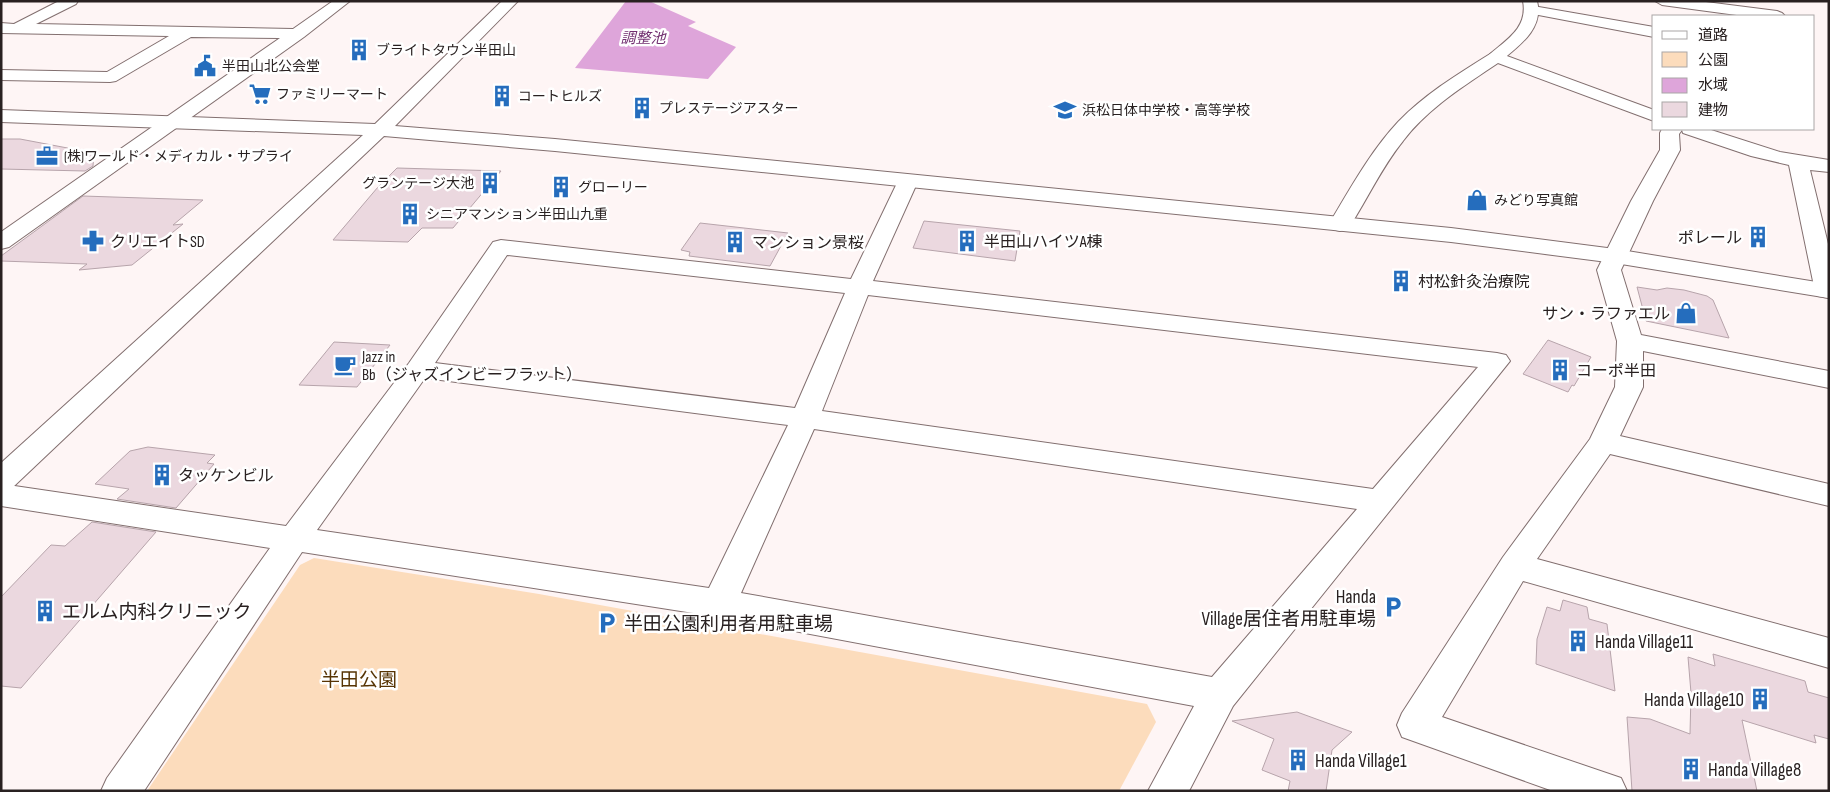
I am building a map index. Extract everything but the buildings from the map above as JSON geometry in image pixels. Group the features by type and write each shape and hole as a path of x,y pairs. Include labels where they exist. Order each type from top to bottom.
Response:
{"street":[{"path":"8,28 71,1"},
{"path":"1,242 343,1"},
{"path":"1,480 380,130 511,1"},
{"path":"1662,1 1770,15"},
{"path":"1775,1 1785,15"},
{"path":"1340,224 1361,189 1405,126 1445,90 1496,57 1528,27 1531,6 1652,32"},
{"path":"8,28 298,34"},
{"path":"1,75 110,77 188,32"},
{"path":"1496,57 1652,115"},
{"path":"4,118 175,121 380,130 555,145 1340,224 1615,256 1828,291 1798,162"},
{"path":"1607,791 1416,725 1515,566 1603,442 1629,387 1630,341 1610,270 1642,201 1670,150 1669,133 1673,130"},
{"path":"1693,130 1766,154 1798,162 1829,166"},
{"path":"719,603 805,418 860,287 908,181"},
{"path":"121,791 294,539 418,369 501,247 1497,361 1380,500 1220,696 1168,791"},
{"path":"1630,341 1829,380"},
{"path":"418,369 805,418 1380,500"},
{"path":"1603,442 1829,495"},
{"path":"1,494 719,603 1220,696"},
{"path":"1515,566 1829,653"}],"green space":[{"name":"半田公園","path":"314,558 539,594 1147,704 1156,722 1119,791 147,791 300,565"}],"water":[{"name":"調整池","path":"626,1 649,1 696,22 688,26 736,47 708,79 575,68"}],"place":[{"name":"ブライトタウン半田山","path":"359,50"},
{"name":"半田山北公会堂","path":"205,66"},
{"name":"ファミリーマート","path":"260,94"},
{"name":"コートヒルズ","path":"502,96"},
{"name":"プレステージアスター","path":"642,108"},
{"name":"浜松日体中学校・高等学校","path":"1065,110"},
{"name":"(株)ワールド・メディカル・サプライ","path":"47,156"},
{"name":"グランテージ大池","path":"490,183"},
{"name":"グローリー","path":"561,187"},
{"name":"みどり写真館","path":"1477,200"},
{"name":"シニアマンション半田山九重","path":"410,214"},
{"name":"ポレール","path":"1758,237"},
{"name":"クリエイトSD","path":"93,241"},
{"name":"半田山ハイツA棟","path":"967,241"},
{"name":"マンション景桜","path":"735,242"},
{"name":"村松針灸治療院","path":"1401,281"},
{"name":"サン・ラファエル","path":"1686,313"},
{"name":"Jazz in Bb（ジャズインビーフラット）","path":"345,365"},
{"name":"コーポ半田","path":"1560,370"},
{"name":"タッケンビル","path":"162,475"},
{"name":"Handa Village居住者用駐車場","path":"1393,607"},
{"name":"エルム内科クリニック","path":"45,611"},
{"name":"半田公園利用者用駐車場","path":"607,623"},
{"name":"Handa Village11","path":"1578,641"},
{"name":"Handa Village10","path":"1760,699"},
{"name":"Handa Village1","path":"1298,760"},
{"name":"Handa Village8","path":"1691,769"}]}
